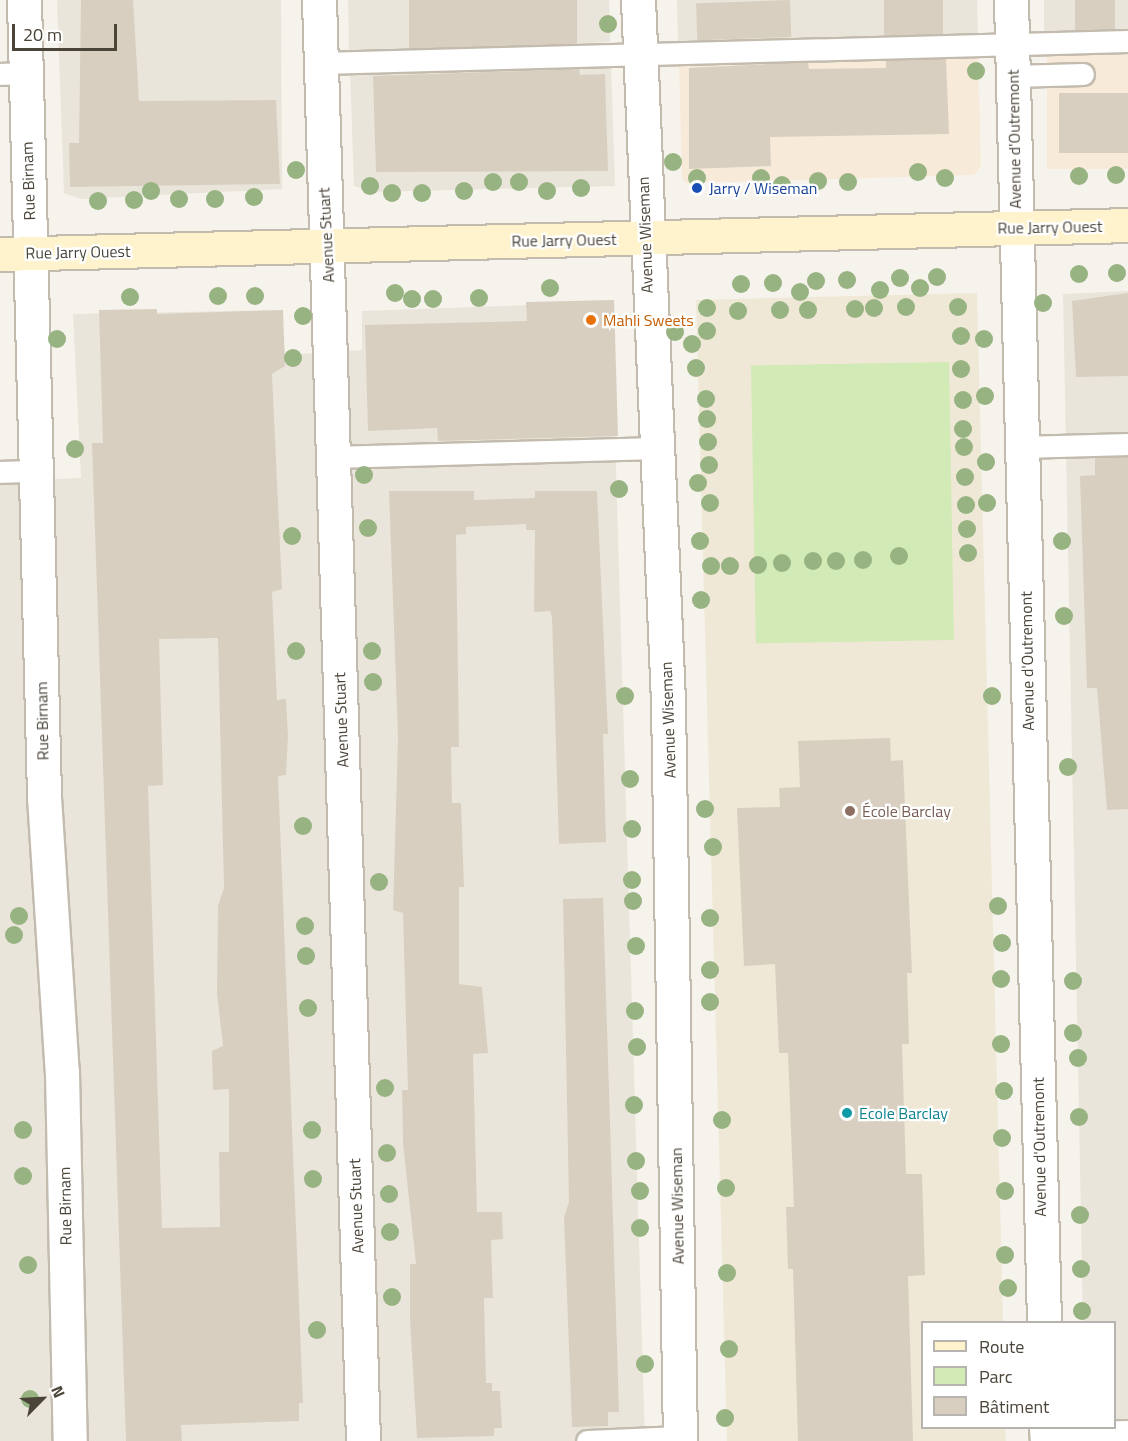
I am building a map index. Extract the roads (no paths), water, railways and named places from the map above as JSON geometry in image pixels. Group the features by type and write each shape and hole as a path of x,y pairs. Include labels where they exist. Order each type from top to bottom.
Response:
{"main road":[{"name":"Rue Jarry Ouest","path":"15,253 1128,225"}],"street":[{"name":"Rue Birnam","path":"24,0 13,73 15,253 36,471 44,798 62,1072 70,1441"},
{"name":"Avenue Stuart","path":"319,0 363,1441"},
{"name":"Avenue Wiseman","path":"638,0 645,237 668,702 680,1439"},
{"name":"Avenue d'Outremont","path":"1011,0 1044,1321"}],"lane":[{"path":"321,63 1128,41"},
{"path":"1013,76 1083,74"},
{"path":"1022,447 1128,444"},
{"path":"333,457 656,448"},
{"path":"0,472 36,471"},
{"path":"1047,1434 1128,1431"},
{"path":"587,1441 680,1439"}],"place":[{"name":"Jarry / Wiseman","path":"697,188"},
{"name":"Mahli Sweets","path":"591,320"},
{"name":"École Barclay","path":"850,811"},
{"name":"Ecole Barclay","path":"847,1113"}]}
